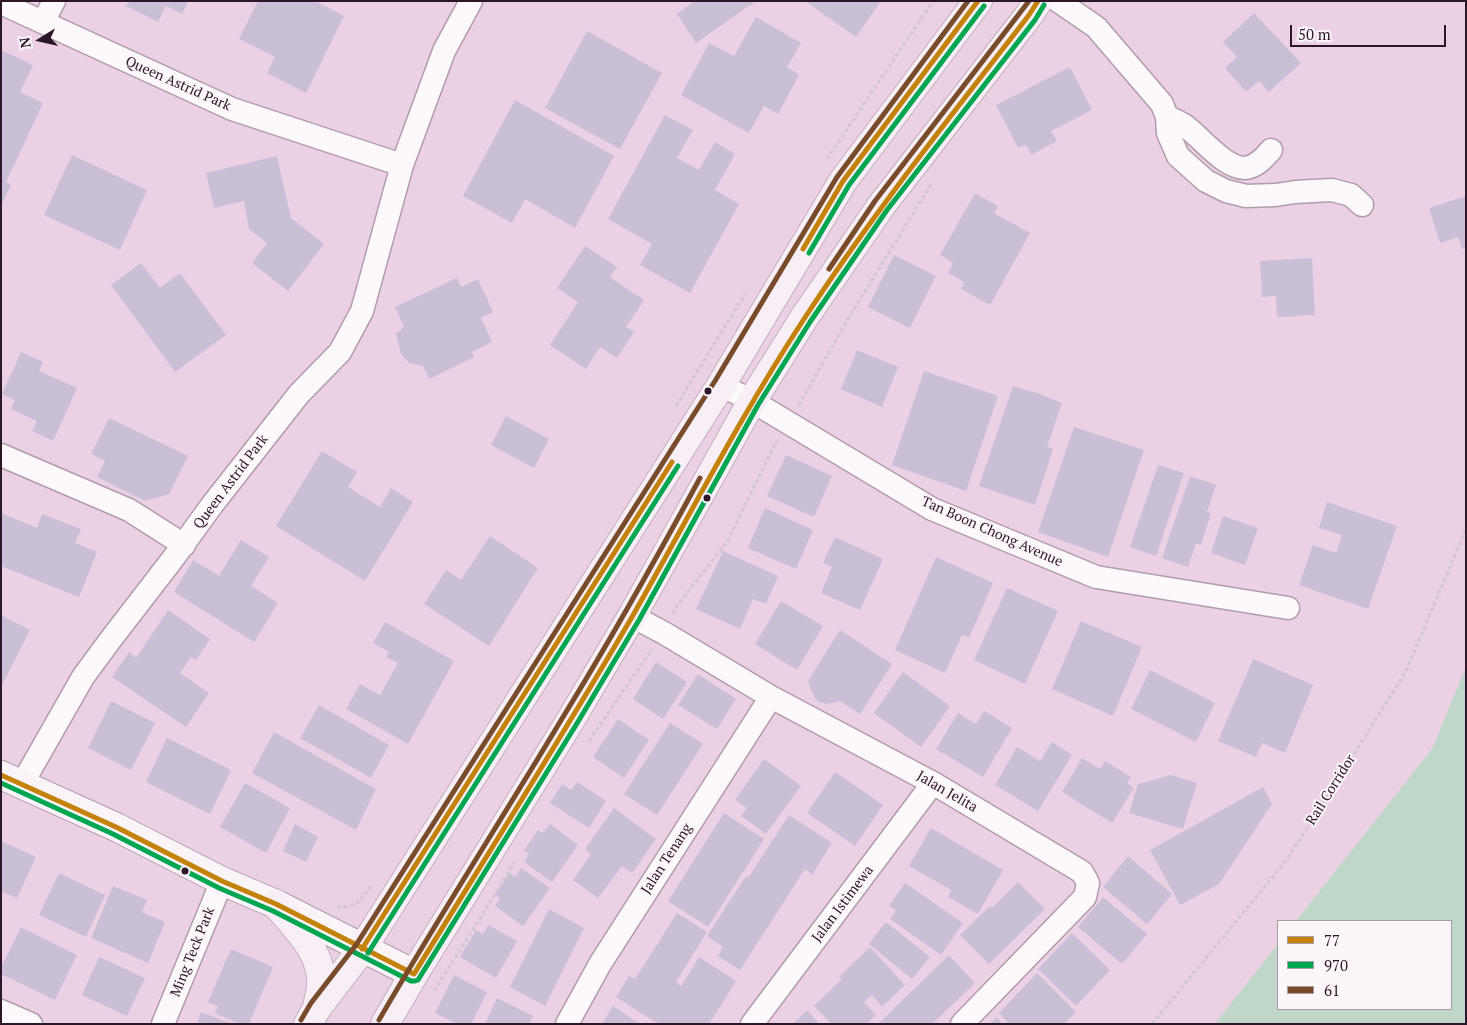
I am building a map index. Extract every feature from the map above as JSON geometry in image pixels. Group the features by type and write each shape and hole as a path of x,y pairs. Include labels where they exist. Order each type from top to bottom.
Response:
{"main road":[{"path":"312,1016 362,949 721,385 843,181 978,1"},
{"path":"385,1024 570,721 632,616 752,401 804,318 881,206 1030,15 1038,1"},
{"path":"12,780 116,826 222,881 276,904 414,974"},
{"path":"276,904 313,950 319,966 321,985 312,1016"}],"street":[{"path":"43,22 54,1"},
{"name":"Queen Astrid Park","path":"12,780 83,677 184,545 212,505 299,394 340,352 362,311 402,165 444,51 471,1"},
{"path":"1058,1 1096,27 1162,104 1167,116 1168,133 1178,156 1206,181 1226,192 1246,196 1276,196 1332,190 1351,195 1362,205"},
{"name":"Queen Astrid Park","path":"1,3 232,109 402,165"},
{"path":"1167,116 1184,125 1232,165 1244,168 1252,166 1263,159 1271,150"},
{"name":"Tan Boon Chong Avenue","path":"721,385 752,401 932,509 1096,577 1288,608"},
{"path":"1,455 129,510 184,545"},
{"name":"Jalan Jelita","path":"632,616 771,697 933,784 1082,872 1088,883 1085,897 962,1024"},
{"name":"Jalan Tenang","path":"567,1024 600,964 771,697"},
{"name":"Jalan Istimewa","path":"752,1024 933,784"},
{"name":"Ming Teck Park","path":"164,1024 222,881"},
{"path":"1,1010 31,1024"}],"path":[{"path":"827,159 933,1"},
{"path":"586,745 664,633 676,607 727,542 780,435 848,319 934,179"},
{"path":"672,413 750,286"},
{"name":"Rail Corridor","path":"1152,1024 1294,850 1405,673 1466,529"},
{"path":"431,996 517,857"},
{"path":"332,907 345,908 359,903 376,880"}],"green space":[{"path":"1466,667 1466,1024 1215,1024 1277,945 1277,1010 1452,1010 1452,920 1297,920 1432,749"}],"building":[{"path":"129,1 188,1 182,14 166,6 158,22 126,6"},
{"path":"258,1 315,1 344,16 306,93 267,73 275,57 239,39"},
{"path":"695,1 756,1 696,43 677,14"},
{"path":"805,1 881,1 856,37"},
{"path":"1254,13 1301,63 1269,92 1259,81 1246,92 1225,68 1237,57 1223,42"},
{"path":"756,17 801,43 787,67 799,75 778,114 764,106 749,133 681,95 709,43 734,56"},
{"path":"587,31 662,73 620,149 545,108"},
{"path":"1,50 33,65 20,92 43,103 6,182 11,185 1,206"},
{"path":"1070,67 1092,110 1051,131 1057,141 1031,155 1026,145 1018,148 996,105"},
{"path":"515,100 614,156 575,228 525,199 512,223 463,196"},
{"path":"665,115 693,130 677,158 699,170 715,142 735,154 715,190 739,204 690,293 640,265 652,244 608,219"},
{"path":"72,155 147,190 120,250 44,215"},
{"path":"277,156 291,218 324,244 288,291 252,263 267,243 249,229 244,201 214,208 206,173"},
{"path":"975,193 998,206 994,213 1030,233 990,305 961,289 964,282 948,273 953,263 940,255"},
{"path":"1466,196 1466,248 1462,249 1458,237 1440,243 1429,208"},
{"path":"585,246 617,267 610,277 644,300 626,327 634,332 617,358 600,347 586,369 550,345 578,302 557,288"},
{"path":"894,255 936,276 910,328 868,307"},
{"path":"1312,258 1315,315 1277,317 1276,296 1262,297 1260,261"},
{"path":"141,263 160,288 180,273 226,335 175,372 111,285"},
{"path":"457,278 461,287 478,279 493,312 481,318 492,342 472,352 474,357 429,379 423,366 409,363 401,354 396,334 404,327 395,307"},
{"path":"857,350 898,367 882,407 841,389"},
{"path":"21,352 43,362 39,371 77,388 53,441 32,431 37,421 11,409 15,400 2,394"},
{"path":"924,371 998,396 966,491 892,465"},
{"path":"1013,386 1062,403 1047,447 1053,449 1035,505 979,486"},
{"path":"506,416 549,439 534,468 491,445"},
{"path":"109,418 188,456 169,494 145,501 97,477 105,461 91,454"},
{"path":"1074,427 1144,450 1108,557 1038,532"},
{"path":"322,451 357,472 348,487 380,507 391,488 413,502 365,581 276,526"},
{"path":"786,455 832,476 814,517 767,496"},
{"path":"1158,465 1184,473 1156,556 1130,547"},
{"path":"1190,476 1216,485 1207,512 1211,513 1201,545 1196,543 1188,567 1162,558"},
{"path":"1327,502 1397,526 1368,609 1299,585 1313,545 1336,553 1342,535 1319,528"},
{"path":"765,508 813,530 796,569 748,548"},
{"path":"1,513 37,528 42,514 81,529 75,543 97,552 79,597 1,566"},
{"path":"1223,516 1258,528 1245,565 1211,553"},
{"path":"490,536 538,568 489,646 424,604 446,570 461,580"},
{"path":"835,537 883,559 860,610 821,593 832,567 823,563"},
{"path":"241,540 269,557 251,586 278,603 254,642 174,592 193,560 219,576"},
{"path":"723,551 778,576 766,604 753,599 740,629 696,609"},
{"path":"936,557 993,583 969,638 962,635 945,673 895,650"},
{"path":"1007,588 1058,611 1025,684 974,660"},
{"path":"781,601 823,626 797,670 755,644"},
{"path":"168,610 210,639 196,660 191,657 180,673 209,693 186,727 112,677 129,652 136,658"},
{"path":"1,615 30,630 1,687"},
{"path":"1081,621 1142,647 1113,716 1052,689"},
{"path":"385,622 454,661 408,744 346,709 360,684 380,695 398,663 386,657 389,652 373,643"},
{"path":"840,630 892,664 860,714 840,701 827,704 818,702 812,693 808,681"},
{"path":"1253,659 1313,685 1285,753 1262,743 1256,757 1218,741"},
{"path":"656,662 687,682 663,719 633,699"},
{"path":"1150,670 1215,703 1196,742 1131,709"},
{"path":"903,672 950,706 921,747 874,713"},
{"path":"698,674 736,699 717,729 678,705"},
{"path":"111,701 155,723 131,770 88,748"},
{"path":"319,705 389,745 371,778 300,738"},
{"path":"984,711 1012,728 983,777 936,749 958,713 976,724"},
{"path":"618,719 649,740 624,778 593,757"},
{"path":"670,723 703,744 657,815 624,794"},
{"path":"274,732 376,789 356,830 252,773"},
{"path":"167,738 231,770 210,814 146,782"},
{"path":"1052,742 1072,755 1038,811 995,785 1017,747 1040,761"},
{"path":"1082,758 1100,769 1105,761 1131,777 1127,783 1134,788 1112,823 1062,792"},
{"path":"764,759 801,786 766,834 741,816 747,808 735,800"},
{"path":"835,772 883,805 855,846 807,813"},
{"path":"1171,775 1197,783 1183,829 1129,813 1138,784"},
{"path":"577,782 606,801 589,828 550,803 562,784 571,790"},
{"path":"245,783 290,808 266,853 220,827"},
{"path":"1263,787 1272,804 1219,884 1180,905 1150,850"},
{"path":"614,808 656,839 632,873 622,866 598,898 573,880 591,854 585,849"},
{"path":"724,813 764,839 708,927 668,901"},
{"path":"789,815 832,843 812,875 805,869 740,970 718,956 723,947 707,936"},
{"path":"295,824 318,837 306,862 283,851"},
{"path":"550,824 578,845 552,882 524,862 529,854 524,851 538,830 543,833"},
{"path":"931,828 1003,870 978,914 948,897 951,890 909,866"},
{"path":"1,841 36,857 17,898 1,891"},
{"path":"1128,856 1172,894 1147,924 1103,887"},
{"path":"521,868 550,888 523,926 495,906 500,898 495,894 510,873 515,877"},
{"path":"59,873 105,895 86,937 39,915"},
{"path":"1018,882 1045,909 989,964 960,935 990,906 992,908"},
{"path":"905,883 963,923 941,955 890,919 896,910 889,906"},
{"path":"113,886 147,900 142,912 165,922 148,963 91,938"},
{"path":"1103,897 1147,934 1122,964 1078,927"},
{"path":"549,909 584,928 545,1006 510,987"},
{"path":"677,913 707,932 676,982 681,986 699,957 736,981 709,1024 657,1024 660,1019 657,1023 616,997 629,976 635,979"},
{"path":"886,922 930,957 912,979 869,944"},
{"path":"488,925 517,941 496,978 460,957 476,930 483,934"},
{"path":"21,927 77,955 55,1000 1,974 1,968"},
{"path":"1072,933 1110,970 1076,1006 1038,969"},
{"path":"870,947 905,985 882,1007 872,995 864,1002 876,1015 866,1024 831,1024 814,1006 842,979 840,976"},
{"path":"231,949 273,967 249,1024 240,1024 215,1013 218,1006 208,1002"},
{"path":"949,955 975,983 932,1024 878,1024"},
{"path":"99,957 145,978 127,1016 82,995"},
{"path":"1037,973 1076,1012 1064,1024 1009,1024 999,1013"},
{"path":"454,975 487,992 471,1024 457,1024 435,1013"},
{"path":"497,998 533,1016 529,1024 485,1024"},
{"path":"613,1006 640,1024 602,1024"},
{"path":"807,1010 819,1024 793,1024"},
{"path":"201,1012 232,1024 197,1024"},
{"path":"996,1017 1003,1024 990,1024"}],"transit line":[{"name":"61","path":"301,1020 311,1003 356,945 715,381 837,177 968,1"},
{"name":"77","path":"803,249 843,181 978,1"},
{"name":"61","path":"829,269 875,201 1029,1"},
{"name":"77","path":"1,775 116,827 222,881 276,904 414,974 606,662 737,429 804,319 857,241 1038,1"},
{"name":"970","path":"1,783 113,834 219,888 273,911 411,981 418,980 639,620 758,405 810,322 887,210 1035,20 1044,5"},
{"name":"970","path":"809,253 849,185 984,6"},
{"name":"77","path":"362,949 672,462"},
{"name":"970","path":"368,953 678,466"},
{"name":"61","path":"379,1020 598,658 700,478"}]}
